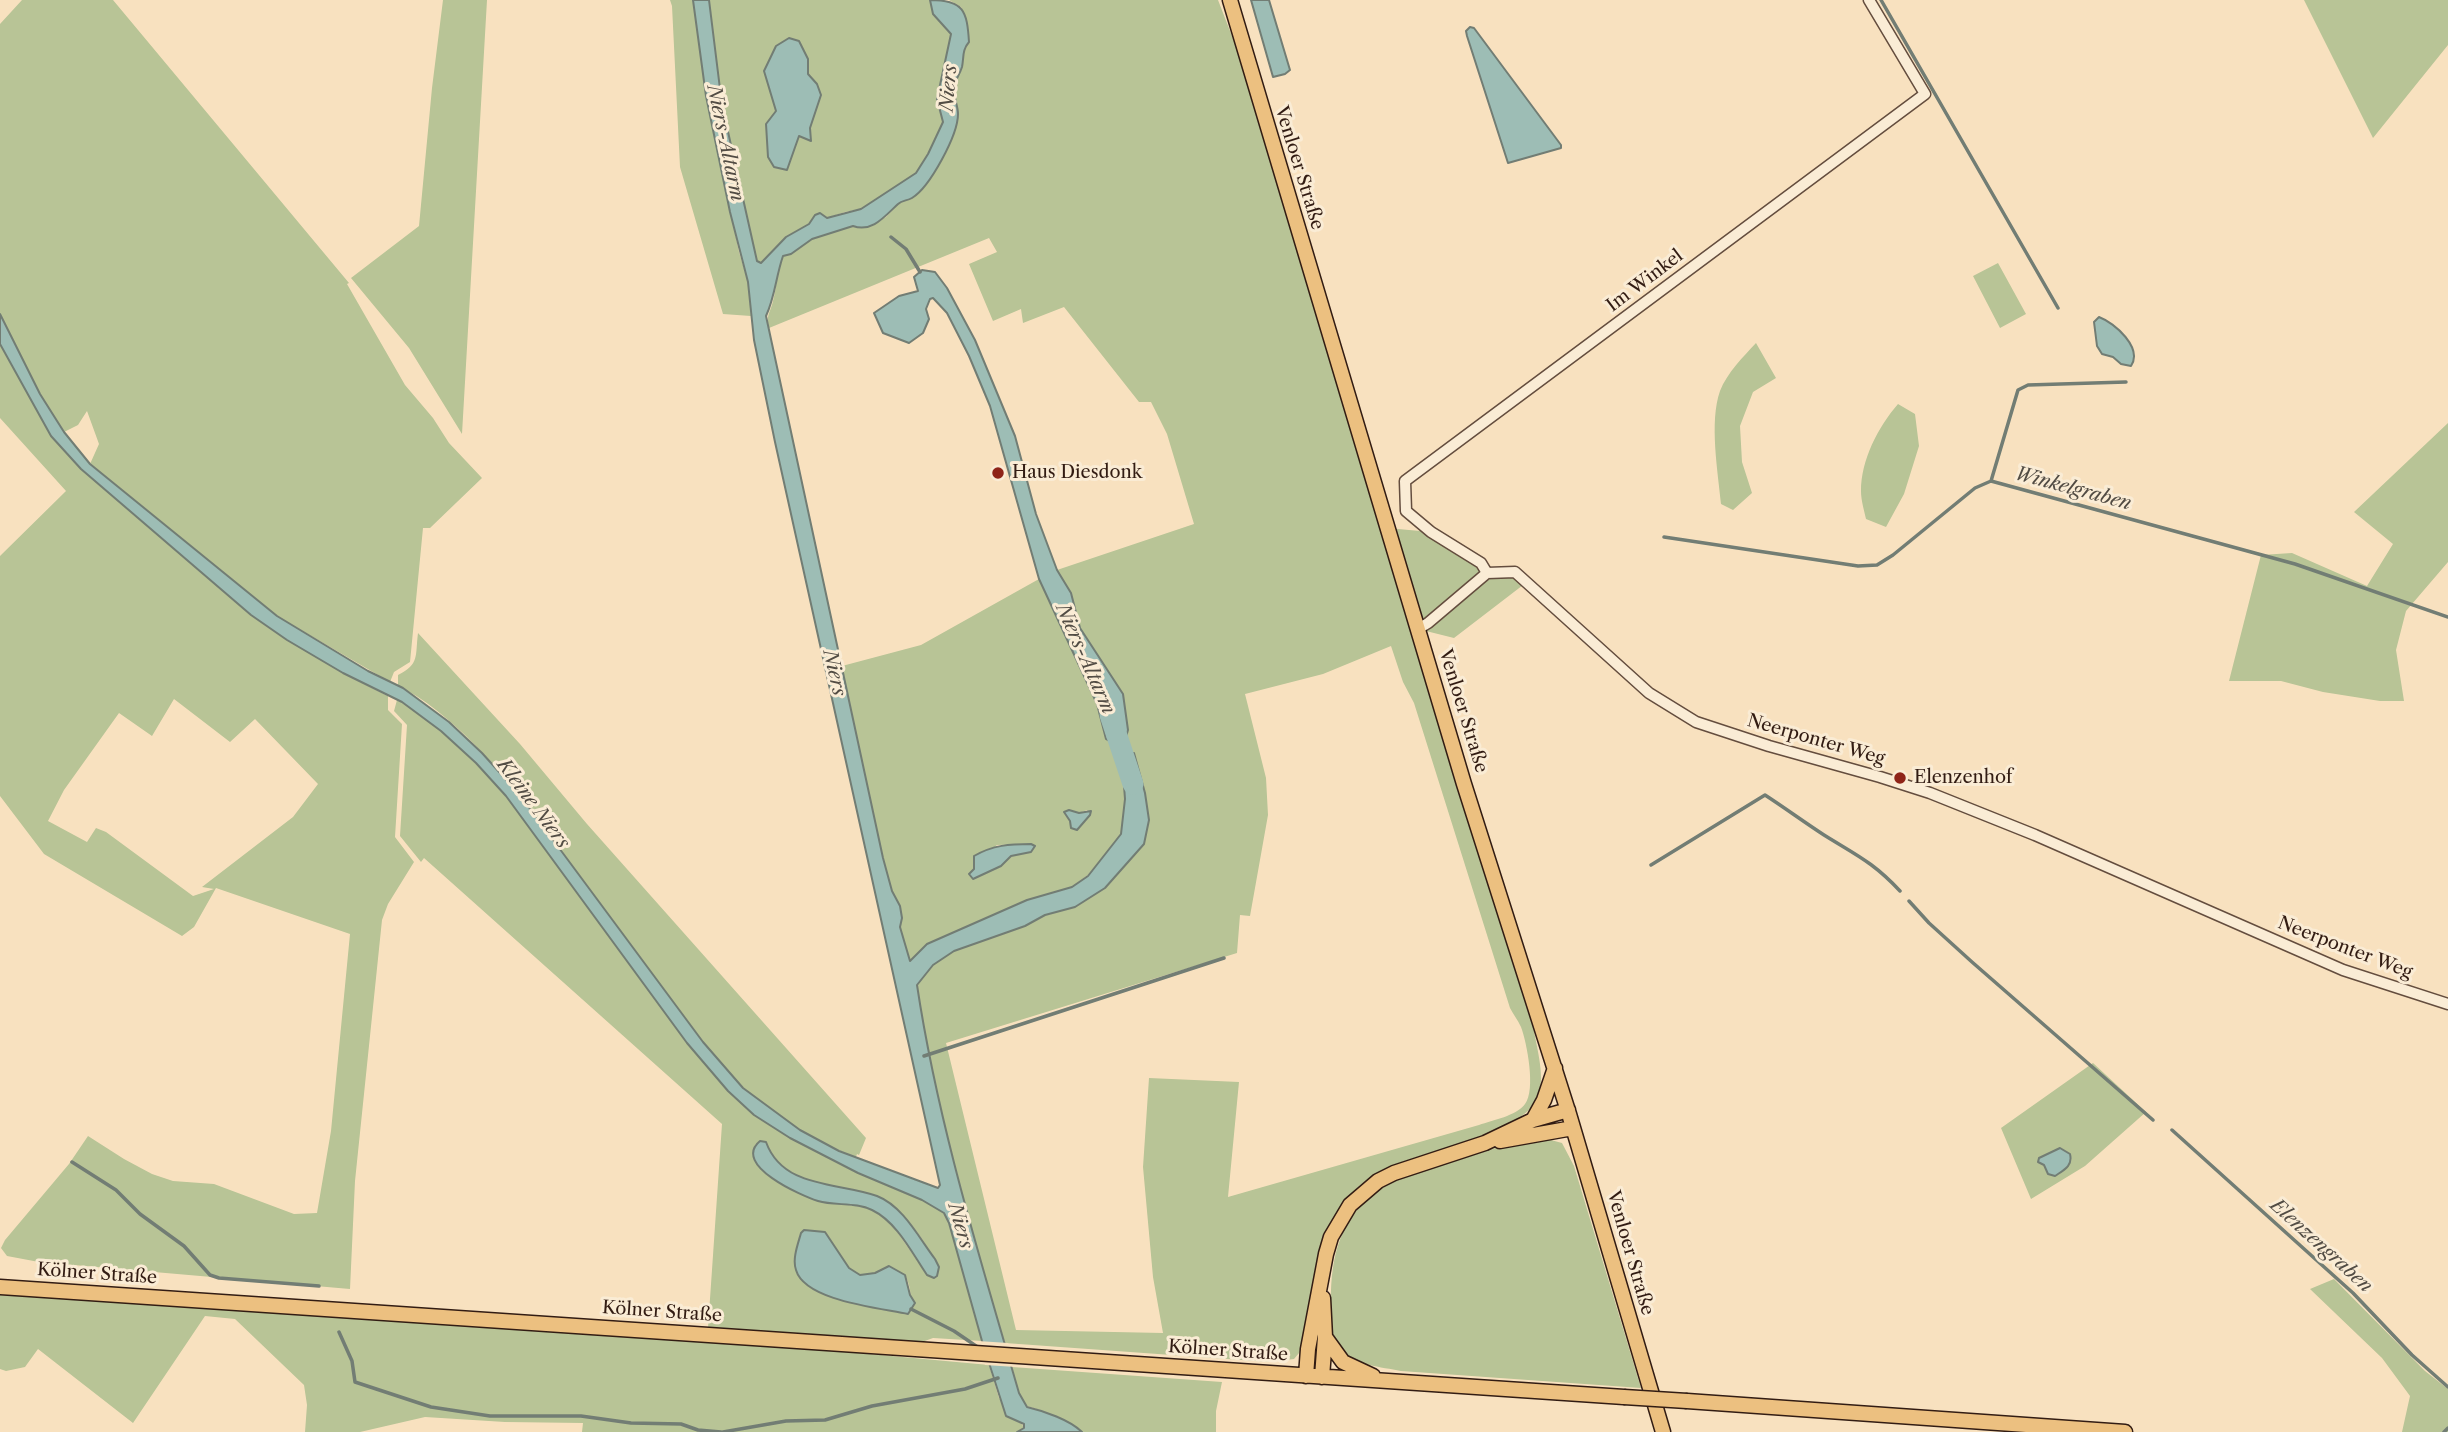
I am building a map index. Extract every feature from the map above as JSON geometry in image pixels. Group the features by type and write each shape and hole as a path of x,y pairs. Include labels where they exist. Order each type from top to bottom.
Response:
{"main road":[{"name":"Venloer Straße","path":"1230,0 1418,629 1568,1110 1663,1432"},
{"path":"1533,1121 1545,1100 1555,1068"},
{"path":"1306,1376 1308,1349 1331,1237 1350,1205 1363,1192 1394,1173 1485,1143 1533,1121 1568,1110"},
{"path":"1485,1143 1573,1128"},
{"path":"1322,1272 1325,1337 1322,1377"},
{"name":"Kölner Straße","path":"0,1287 2125,1432"},
{"path":"1325,1337 1343,1362 1380,1380"}],"street":[{"name":"Im Winkel","path":"1488,573 1481,563 1431,532 1406,511 1405,481 1924,94 1869,0"},
{"name":"Neerponter Weg","path":"1488,573 1515,572 1649,693 1696,722 1930,793 2035,835 2343,970 2448,1004"},
{"path":"1418,629 1488,573"}],"green space":[{"path":"22,0 113,0 349,283 347,284 405,385 433,418 449,443 482,478 430,528 423,528 410,662 394,672 390,682 277,616 90,464 99,444 87,411 78,425 64,432 40,394 0,314 0,24"},
{"path":"443,0 487,0 462,434 409,348 351,278 419,226"},
{"path":"670,0 693,0 706,96 739,252 748,282 751,316 723,314 680,167"},
{"path":"709,0 930,0 933,14 951,34 937,99 943,122 916,173 861,209 809,224 786,237 762,263 757,261 722,105"},
{"path":"949,0 1218,0 1263,116 1540,1023 1533,1025 1541,1068 1541,1086 1531,1108 1497,1130 1384,1170 1348,1196 1326,1232 1316,1264 1304,1347 1294,1359 1269,1362 1005,1343 944,1121 917,985 933,965 954,951 1025,926 1045,915 1075,907 1144,844 1134,754 1122,759 1125,799 1121,835 1088,875 1072,887 1027,900 927,944 910,961 900,927 900,906 892,891 883,858 842,666 921,645 1039,579 1097,704 1106,739 1123,694 1080,628 1071,593 1057,570 1194,524 1167,434 1151,402 1139,402 1064,307 1023,323 1021,309 993,321 969,264 997,252 989,238 769,328 768,317 783,256 791,254 811,239 853,226 868,227 886,217 900,202 912,198 933,175 951,139 958,114 954,85 962,69 967,21 961,7","holes":["1391,646 1403,682 1414,703 1510,1008 1523,1034 1528,1055 1530,1088 1525,1104 1510,1115 1228,1197 1239,1082 1149,1078 1143,1167 1153,1277 1163,1333 1016,1330 946,1043 1237,953 1240,915 1250,916 1268,815 1266,778 1245,694 1323,674","1069,810 1079,813 1087,810 1090,815 1077,830 1071,828 1064,812","997,845 1035,846 1031,852 1011,856 1001,866 973,879 981,852 991,850"]},
{"path":"2304,0 2448,0 2448,45 2373,138"},
{"path":"1998,263 2026,314 2000,328 1973,276"},
{"path":"1756,343 1776,378 1753,392 1740,426 1742,462 1752,493 1733,510 1721,504 1715,417 1720,391 1727,378"},
{"path":"0,344 51,436 287,640 388,696 388,710 402,724 395,837 414,862 388,904 382,920 355,1181 350,1289 39,1262 7,1256 1,1248 69,1164 88,1136 152,1174 173,1181 214,1184 294,1214 317,1213 331,1131 350,934 216,888 194,927 182,936 44,854 0,796 0,556 66,491 0,418","holes":["174,699 230,742 255,719 318,784 293,817 202,887 214,889 193,896 106,832 96,828 87,842 48,821 64,790 119,713 152,736"]},
{"path":"1898,404 1915,414 1919,446 1904,494 1886,527 1866,519 1861,491 1862,479 1872,444"},
{"path":"2448,423 2448,562 2406,611 2396,650 2404,701 2380,701 2323,692 2281,681 2229,681 2261,555 2292,553 2367,586 2393,544 2354,512"},
{"path":"1387,528 1431,532 1487,573 1515,572 1527,582 1454,638 1418,629"},
{"path":"418,633 520,744 587,824 866,1138 859,1155 856,1157 841,1151 796,1128 755,1099 729,1075 692,1030 539,821 494,765 457,727 418,697 398,686 398,675 410,667 415,658"},
{"path":"397,700 412,708 441,730 482,769 506,796 728,1091 754,1115 790,1138 944,1213 949,1222 982,1341 933,1338 922,1342 708,1328 722,1124 424,858 421,862 400,836 407,725 394,711","holes":["766,1142 772,1154 791,1172 815,1183 875,1196 890,1204 914,1228 939,1267 927,1275 891,1223 870,1208 819,1201 755,1161 753,1152 756,1144","825,1232 849,1268 860,1275 875,1273 889,1266 905,1275 911,1294 908,1314 801,1233"]},
{"path":"2093,1063 2146,1112 2085,1166 2031,1199 2001,1128"},
{"path":"1547,1139 1562,1143 1574,1166 1641,1388 1401,1371 1361,1362 1341,1350 1332,1331 1334,1261 1343,1232 1361,1205 1389,1184 1432,1166 1481,1151"},
{"path":"2334,1279 2425,1371 2448,1389 2448,1432 2402,1432 2410,1396 2382,1358 2310,1289"},
{"path":"0,1295 729,1341 989,1365 999,1398 1025,1428 1017,1432 582,1432 583,1423 425,1417 360,1432 305,1432 307,1405 304,1385 235,1319 205,1316 133,1423 38,1349 25,1367 6,1371 0,1369"},
{"path":"1012,1367 1222,1382 1216,1411 1216,1432 1082,1432 1064,1420 1027,1406 1019,1393"}],"water":[{"name":"Niers","path":"693,0 709,0 722,105 757,261 761,263 786,237 809,224 815,215 820,213 827,218 861,209 916,173 943,122 937,99 951,34 933,14 930,0 957,5 962,9 967,22 969,42 954,87 957,123 948,147 927,183 912,198 900,203 872,225 860,228 853,226 812,239 791,254 783,256 766,316 883,858 892,891 900,906 900,927 910,961 927,944 1027,900 1072,887 1088,876 1121,834 1125,799 1122,759 1134,753 1149,820 1144,844 1105,888 1075,907 1045,915 1025,926 954,951 933,965 917,985 948,1140 1019,1393 1027,1407 1064,1420 1082,1432 1017,1432 1024,1428 1024,1424 1006,1416 944,1213 790,1138 754,1115 728,1091 687,1043 506,796 476,763 441,731 402,702 343,673 251,615 81,469 51,436 0,344 0,314 40,394 64,432 90,464 277,616 368,671 403,688 449,722 482,753 519,794 703,1042 743,1088 800,1130 839,1151 938,1188 940,1185 775,442 754,340 748,282 730,212 706,96"},
{"path":"1251,0 1269,0 1290,70 1285,74 1273,77"},
{"path":"1470,27 1474,28 1561,148 1508,163 1467,36 1466,31"},
{"path":"789,38 799,41 808,59 808,74 817,84 821,95 810,128 811,141 799,136 787,170 774,167 768,157 766,124 776,111 764,71 776,46"},
{"path":"922,270 935,272 947,288 975,340 1015,436 1036,514 1057,570 1071,593 1080,628 1123,694 1128,730 1125,740 1114,744 1106,739 1097,704 1039,579 990,406 947,313 933,298 930,299 926,309 929,319 923,333 909,343 883,333 874,313 899,296 918,291 914,277"},
{"path":"2099,317 2126,337 2133,352 2131,366 2102,354 2097,346 2094,322"},
{"path":"1069,810 1079,813 1091,811 1077,830 1071,828 1064,812"},
{"path":"1002,846 1035,846 1031,852 1011,856 1001,866 973,879 969,874 974,869 974,856 981,852"},
{"path":"760,1141 766,1142 774,1157 798,1176 877,1196 895,1207 910,1223 935,1259 939,1267 937,1276 934,1278 927,1275 910,1248 881,1215 859,1206 818,1201 772,1178 755,1160 754,1150"},
{"path":"2060,1148 2070,1154 2069,1165 2055,1176 2048,1174 2044,1165 2038,1162 2039,1158"},
{"path":"804,1230 825,1232 849,1268 860,1275 875,1273 889,1266 905,1275 915,1303 908,1314 828,1296 802,1281 795,1261"}],"pier":[{"path":"978,1341 1008,1343 1016,1367 985,1365"}],"waterway":[{"name":"Winkelgraben","path":"1881,0 2058,308"},
{"path":"891,237 906,249 920,272"},
{"path":"1991,481 2018,390 2028,385 2126,382"},
{"name":"Winkelgraben","path":"1664,537 1858,566 1877,565 1975,488 1991,481 2295,564 2448,617"},
{"name":"Niers-Altarm","path":"1110,715 1133,784"},
{"name":"Elenzengraben","path":"1651,865 1765,795 1864,860 1900,891"},
{"name":"Elenzengraben","path":"1909,901 1972,962 2153,1120"},
{"path":"924,1056 1224,958"},
{"name":"Elenzengraben","path":"2172,1130 2353,1293 2412,1355 2448,1387"},
{"path":"72,1162 116,1190 140,1214 184,1246 210,1275 319,1286"},
{"path":"911,1309 954,1331 979,1348"},
{"path":"339,1332 352,1361 355,1382 431,1407 490,1416 581,1416 631,1423 681,1424 698,1430 721,1432"},
{"path":"723,1432 786,1421 825,1420 872,1406 965,1389 998,1378"},
{"path":"2444,1432 2448,1428"}],"place":[{"name":"Haus Diesdonk","path":"998,473"},
{"name":"Elenzenhof","path":"1900,778"}],"water label":[{"name":"Kleine Niers","path":"533,804"}]}
